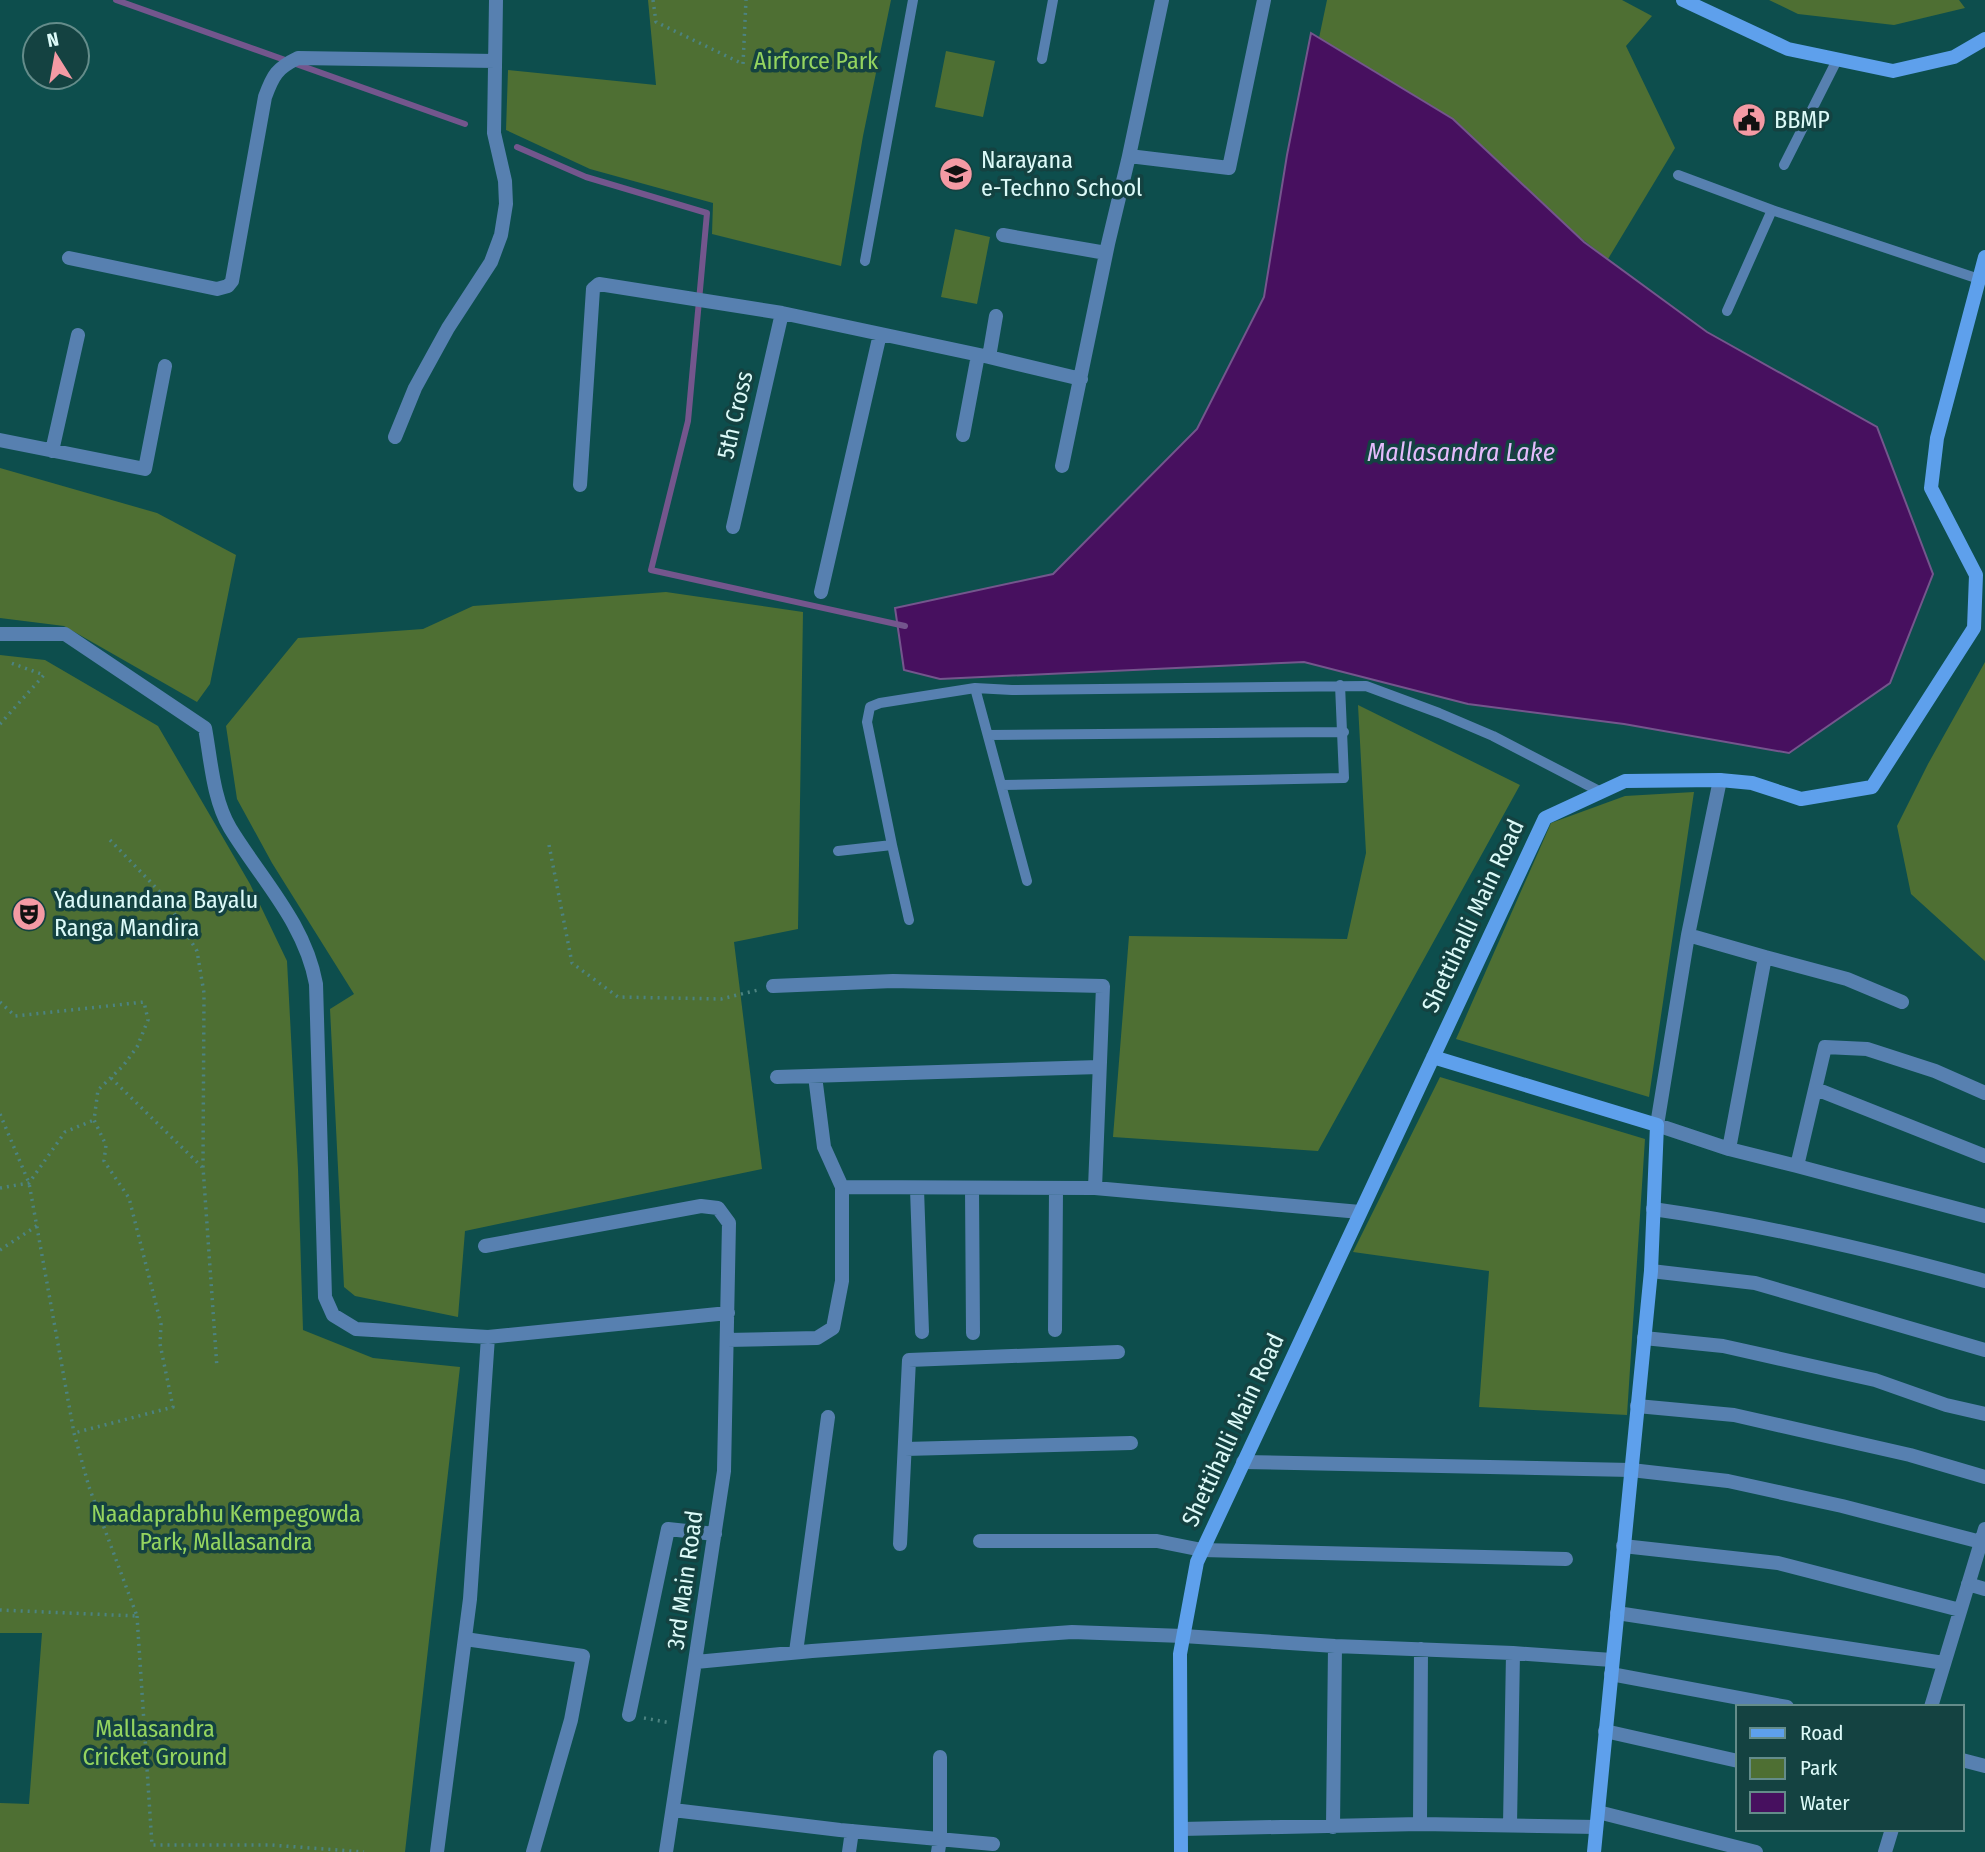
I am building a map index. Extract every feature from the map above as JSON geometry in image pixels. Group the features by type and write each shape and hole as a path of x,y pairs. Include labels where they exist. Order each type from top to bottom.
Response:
{"street":[{"path":"395,437 415,388 448,328 491,262 501,235 506,204 505,181 494,133 496,0"},
{"path":"1062,467 1162,0"},
{"path":"1129,156 1229,168 1264,0"},
{"path":"1682,0 1788,49 1893,71 1954,57 1985,39"},
{"path":"69,258 217,289 228,286 232,281 265,97 272,79 282,66 298,58 495,61"},
{"path":"1003,235 1106,253"},
{"name":"Shettihalli Main Road","path":"1181,1852 1180,1654 1197,1562 1545,817 1625,781 1720,780 1752,783 1801,799 1871,787 1974,628 1976,575 1931,488 1937,438 1985,257"},
{"path":"580,485 595,286 603,283 782,313 1081,379"},
{"name":"5th Cross","path":"733,527 782,313"},
{"path":"962,435 996,316"},
{"path":"821,592 880,334"},
{"path":"51,452 78,335"},
{"path":"0,440 145,469 165,366"},
{"path":"0,634 65,634 205,728 220,806 230,827 277,896 312,960 316,984 325,1297 333,1315 356,1329 488,1337 727,1313"},
{"path":"1594,1852 1651,1271 1657,1125 1688,935 1720,780"},
{"path":"1688,935 1847,979 1902,1002"},
{"path":"1729,1149 1765,957"},
{"path":"773,986 893,981 1103,986 1095,1188"},
{"path":"1797,1166 1825,1047 1867,1049 1935,1071 1985,1093"},
{"path":"1433,1057 1729,1149 1985,1216"},
{"path":"778,1077 1099,1067"},
{"path":"727,1340 817,1338 833,1328 842,1281 842,1187 824,1147 815,1076"},
{"path":"1816,1089 1985,1156"},
{"path":"842,1187 1095,1188 1360,1212"},
{"path":"972,1188 973,1333"},
{"path":"917,1189 922,1332"},
{"path":"1055,1330 1056,1189"},
{"name":"3rd Main Road","path":"485,1246 701,1206 718,1208 729,1223 724,1471 666,1852"},
{"path":"1653,1209 1715,1218 1865,1250 1985,1281"},
{"path":"1651,1271 1755,1283 1985,1350"},
{"path":"437,1852 474,1549 488,1337"},
{"path":"1644,1338 1723,1346 1875,1380 1946,1405 1985,1414"},
{"path":"900,1544 909,1360 1118,1352"},
{"path":"1637,1406 1734,1415 1910,1455 1985,1477"},
{"path":"796,1652 828,1417"},
{"path":"905,1449 1131,1443"},
{"path":"1243,1462 1631,1471 1728,1481 1983,1536 1932,1705"},
{"path":"629,1715 668,1529 715,1534"},
{"path":"980,1541 1157,1541 1202,1550 1566,1559"},
{"path":"1623,1546 1779,1563 1960,1609"},
{"path":"1968,1584 1985,1588"},
{"path":"1617,1613 1944,1663"},
{"path":"696,1662 1072,1632 1183,1636 1335,1646 1513,1653 1612,1667 1778,1705"},
{"path":"464,1639 583,1656 571,1720 533,1852"},
{"path":"1333,1827 1335,1646"},
{"path":"1420,1825 1421,1649"},
{"path":"1510,1825 1513,1653"},
{"path":"1605,1731 1736,1761"},
{"path":"939,1846 940,1757"},
{"path":"1964,1761 1985,1766"},
{"path":"673,1810 852,1831 939,1846 993,1844"},
{"path":"1181,1829 1510,1825 1597,1819 1756,1852"},
{"path":"849,1852 852,1831"},
{"path":"1885,1852 1891,1831"}],"lane":[{"path":"864,261 913,0"},
{"path":"1042,59 1053,0"},
{"path":"1784,165 1837,60"},
{"path":"1678,175 1772,210 1979,279"},
{"path":"1727,311 1772,210"},
{"path":"1002,785 1344,778 1340,685"},
{"path":"909,920 867,722 870,706 880,703 975,688 1012,690 1366,686 1493,736 1601,792"},
{"path":"975,688 1027,881"},
{"path":"988,736 1343,732"},
{"path":"838,851 892,845"}],"path":[{"path":"653,0 656,22 743,64 746,0"},
{"path":"0,724 44,675 11,663"},
{"path":"110,840 163,895 197,951 204,993 203,1167 217,1368"},
{"path":"548,845 572,963 618,997 721,999 773,986"},
{"path":"0,1002 15,1016 144,1002 148,1020 137,1047 123,1066 98,1090 94,1120 106,1145 104,1160 129,1198 161,1325 160,1344 173,1407 74,1433"},
{"path":"111,1078 203,1167"},
{"path":"0,1114 29,1183 74,1433 89,1487 137,1616 152,1845 271,1845 364,1852"},
{"path":"0,1188 29,1183 65,1132 94,1120"},
{"path":"0,1250 38,1225"},
{"path":"0,1610 137,1616"},
{"path":"629,1715 687,1726"}],"green space":[{"name":"Airforce Park","path":"648,0 891,0 863,136 841,266 712,234 713,203 590,169 506,130 508,70 656,85"},
{"path":"1327,0 1622,0 1652,16 1626,46 1675,148 1608,259 1319,38"},
{"path":"1769,0 1959,0 1965,8 1894,25 1798,14"},
{"path":"946,51 995,61 983,117 935,107"},
{"path":"955,229 990,237 977,304 941,297"},
{"path":"0,468 157,513 236,555 210,684 197,702 64,626 0,618"},
{"path":"666,592 803,612 798,929 734,942 762,1169 465,1231 458,1317 355,1296 344,1287 330,1009 354,994 272,863 237,799 226,726 298,638 423,629 473,606"},
{"name":"Naadaprabhu Kempegowda Park, Mallasandra","path":"0,655 45,660 158,726 250,884 287,961 303,1330 373,1358 460,1367 405,1852 0,1852 0,1803 29,1804 42,1633 0,1633"},
{"path":"1985,662 1985,961 1911,894 1897,826"},
{"path":"1358,705 1520,785 1318,1151 1113,1137 1129,936 1347,939 1366,853"},
{"path":"1694,792 1649,1097 1456,1039 1551,823 1625,796"},
{"path":"1440,1077 1645,1139 1627,1415 1479,1407 1489,1271 1353,1252"}],"water":[{"name":"Mallasandra Lake","path":"1311,33 1453,119 1584,242 1707,332 1877,427 1933,574 1890,683 1789,753 1624,724 1468,704 1304,662 940,679 904,670 895,608 1053,574 1197,429 1264,297 1287,155"}],"waterway":[{"path":"116,0 465,124"},
{"path":"517,147 586,177 707,213 688,421 651,570 905,626"}],"place":[{"name":"BBMP","path":"1749,120"},
{"name":"Narayana e-Techno School","path":"956,174"},
{"name":"Yadunandana Bayalu Ranga Mandira","path":"29,914"}],"park label":[{"name":"Mallasandra Cricket Ground","path":"155,1743"}]}
